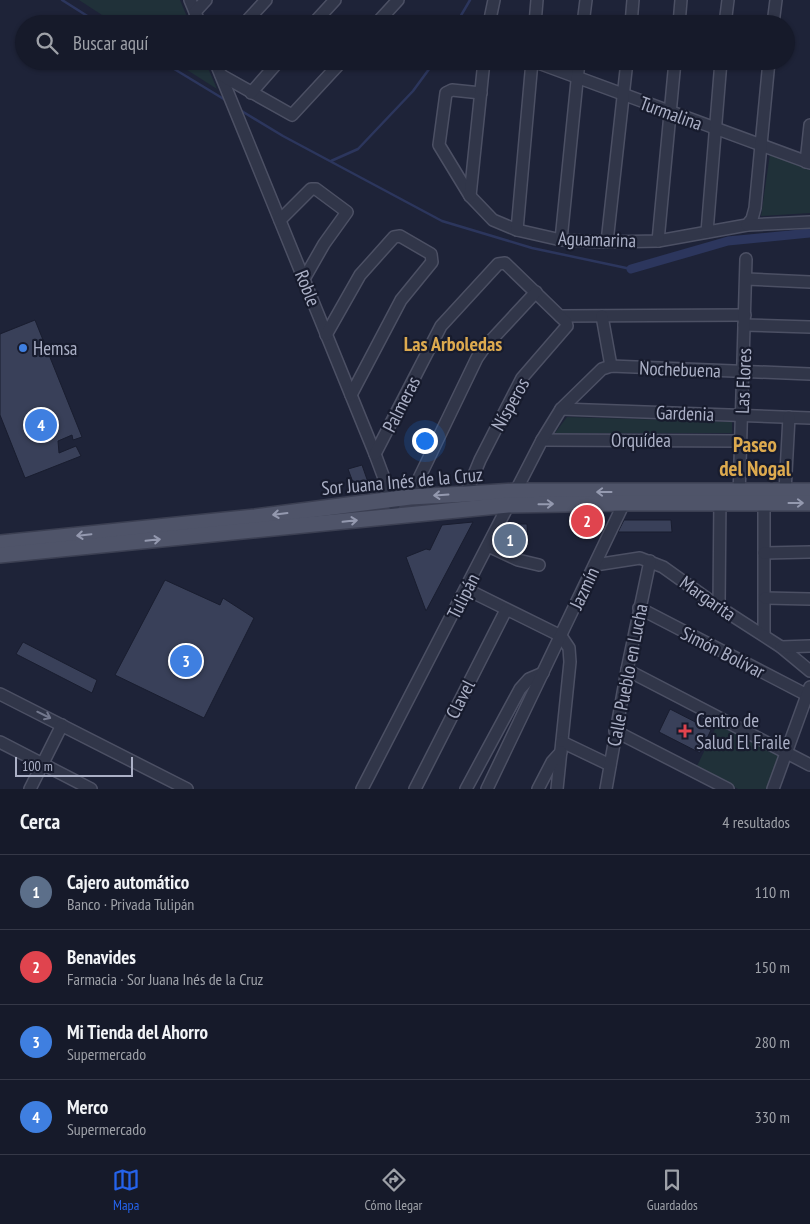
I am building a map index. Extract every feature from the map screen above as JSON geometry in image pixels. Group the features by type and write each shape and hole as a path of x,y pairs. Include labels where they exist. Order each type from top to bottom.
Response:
{"main road":[{"name":"Sor Juana Inés de la Cruz","path":"0,555 410,498 515,491 624,503 720,497"},
{"name":"Sor Juana Inés de la Cruz","path":"0,543 113,538 398,516 579,498 739,497 785,491 810,491"},
{"name":"Sor Juana Inés de la Cruz","path":"739,497 764,502 810,503"}],"street":[{"path":"190,0 196,15"},
{"path":"195,12 206,0"},
{"path":"252,15 266,0"},
{"path":"321,15 335,0"},
{"path":"384,15 398,0"},
{"path":"491,15 494,0"},
{"path":"536,15 537,0"},
{"path":"584,15 586,0"},
{"path":"631,15 633,0"},
{"path":"680,15 681,0"},
{"path":"726,15 728,0"},
{"path":"774,15 776,0"},
{"name":"Roble","path":"219,70 375,454 398,516"},
{"path":"251,93 271,70"},
{"path":"221,76 292,115 334,70"},
{"path":"470,196 483,70"},
{"path":"517,230 531,70"},
{"name":"Turmalina","path":"557,70 808,162"},
{"path":"562,240 578,70"},
{"path":"607,242 626,70"},
{"path":"658,241 674,70"},
{"path":"707,232 720,70"},
{"path":"747,225 752,219 755,208 768,70"},
{"name":"Aguamarina","path":"481,93 452,90 446,93 439,145 470,196 493,220 517,230 562,240 607,242 658,241 747,225 810,222"},
{"path":"808,162 810,125"},
{"path":"280,220 312,189 316,189 347,212 324,244 304,279"},
{"path":"326,335 366,268 394,237 400,236 433,256 432,262 401,300 351,395"},
{"name":"Las Flores","path":"739,497 746,259"},
{"name":"Palmeras","path":"375,454 441,326 492,270 503,263 536,292"},
{"path":"746,279 810,282"},
{"path":"410,498 477,358 536,292 563,320 602,316 745,320 810,328"},
{"path":"602,316 611,366"},
{"name":"Nísperos","path":"466,494 480,460 522,378 566,328 563,320"},
{"name":"Nochebuena","path":"611,366 810,374"},
{"name":"Tulipán","path":"362,789 515,491 560,409 602,369 611,366"},
{"name":"Gardenia","path":"560,409 810,418"},
{"path":"785,491 789,417"},
{"name":"Orquídea","path":"542,440 741,441"},
{"path":"719,607 720,497"},
{"path":"764,502 764,636"},
{"name":"Jazmín","path":"487,789 624,503"},
{"path":"488,546 518,560 539,565"},
{"path":"764,552 810,552"},
{"name":"Margarita","path":"595,565 631,558 650,561 663,567 719,607 781,647 810,671"},
{"name":"Calle Pueblo en Lucha","path":"606,789 615,731 650,561"},
{"path":"466,589 561,636 570,653 557,789"},
{"path":"765,598 810,599"},
{"name":"Simón Bolívar","path":"639,608 808,691"},
{"name":"Clavel","path":"415,789 506,610"},
{"path":"781,647 810,646"},
{"path":"627,670 810,765"},
{"path":"466,789 520,689 529,679 543,673"},
{"path":"773,789 808,691"},
{"path":"0,694 187,789"},
{"path":"30,789 62,725"},
{"path":"615,731 728,789"},
{"path":"0,742 91,789"},
{"path":"562,747 610,765"},
{"path":"538,789 562,747"}],"shaded area":[{"path":"79,0 180,0 186,15 102,15"},
{"path":"187,70 209,70 217,89"},
{"path":"770,154 810,170 810,213 761,216"},
{"path":"567,417 732,422 732,433 555,433"},
{"path":"717,725 779,755 767,789 738,789 696,768"}],"building":[{"path":"35,320 82,437 73,440 72,435 58,441 59,453 76,446 81,456 25,478 0,415 0,334"},
{"path":"362,465 369,485 366,489 357,493 348,469"},
{"path":"571,515 601,515 602,526 595,527 595,531 573,531"},
{"path":"624,520 671,520 672,532 618,532"},
{"path":"473,522 426,611 406,557 426,549 430,550 442,525"},
{"path":"518,524 527,524 528,543 514,544 514,527"},
{"path":"165,580 220,605 223,598 254,618 204,718 115,675"},
{"path":"23,642 97,680 92,693 16,654"},
{"name":"Centro de Salud El Fraile","path":"670,709 711,730 700,753 659,732"}],"waterway":[{"path":"62,0 86,15"},
{"path":"461,15 470,0"},
{"path":"176,70 227,101"},
{"path":"331,161 358,149 413,91 428,70"},
{"path":"240,110 283,136 442,221 532,248 631,269"},
{"path":"631,269 728,241 810,233"}],"place":[{"name":"Hemsa","path":"23,348"},
{"name":"Merco","path":"41,425"},
{"name":"Benavides","path":"587,521"},
{"name":"Cajero automático","path":"510,540"},
{"name":"Mi Tienda del Ahorro","path":"186,661"},
{"name":"Centro de Salud El Fraile","path":"685,731"}],"district":[{"name":"Las Arboledas","path":"453,344"},
{"name":"Paseo del Nogal","path":"755,457"}]}
